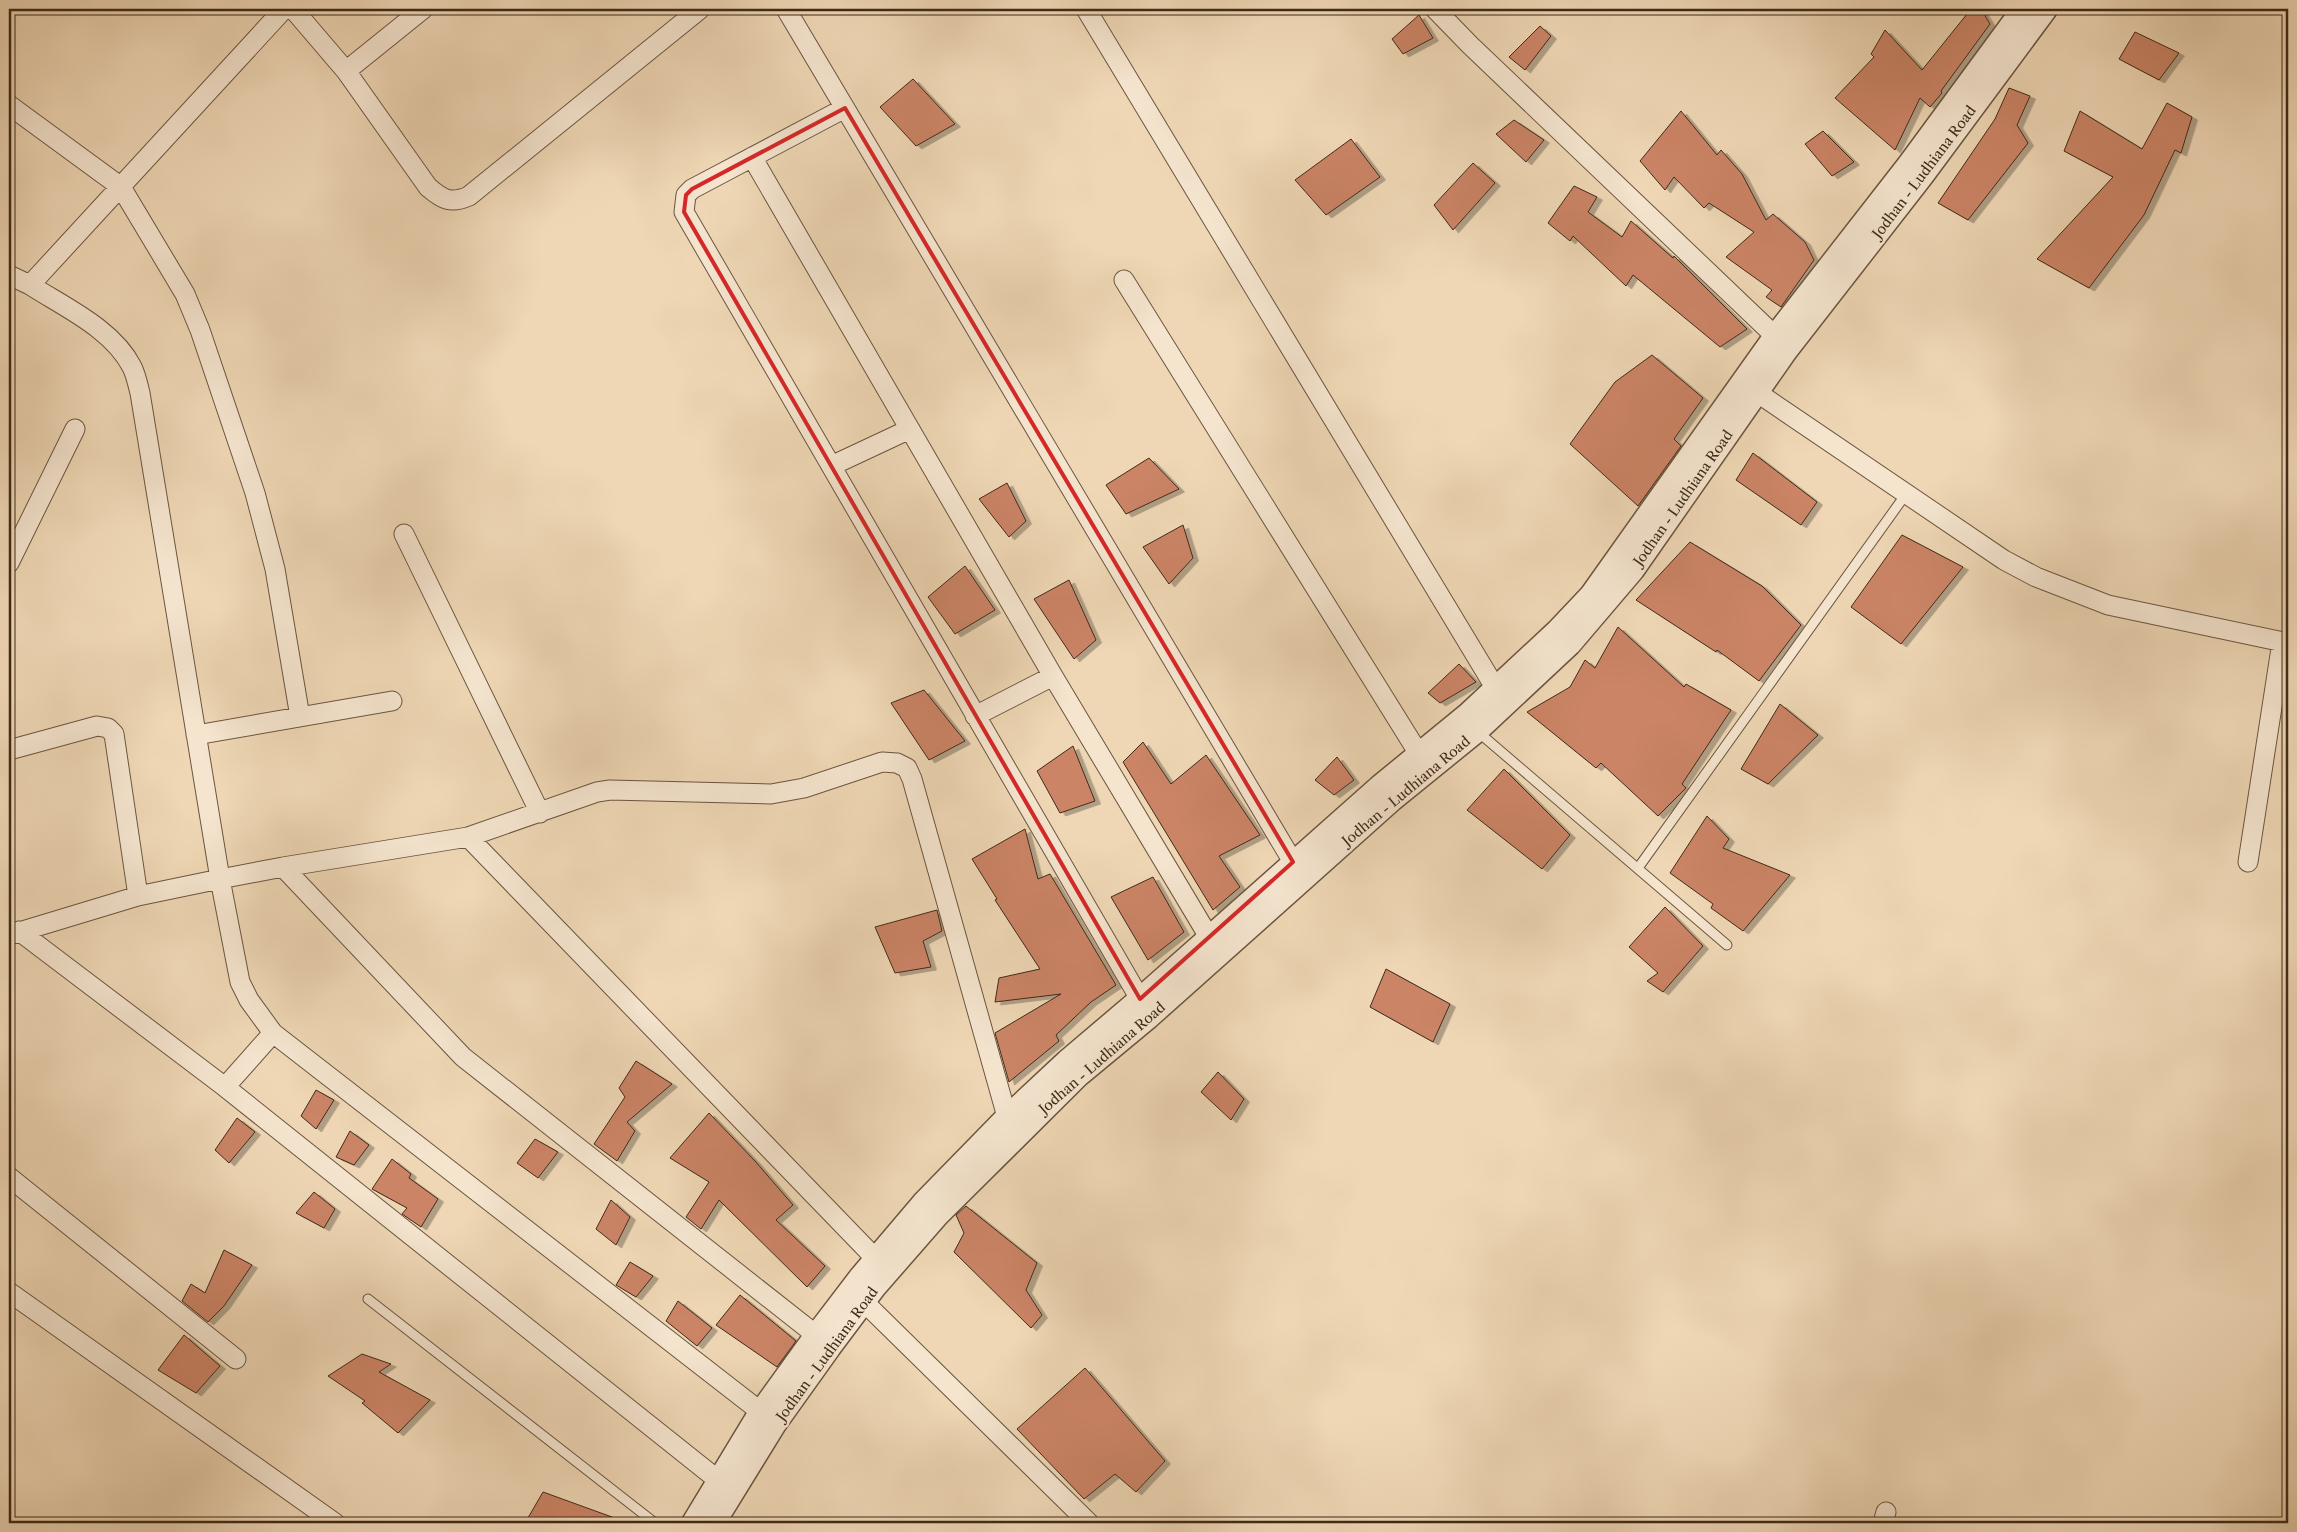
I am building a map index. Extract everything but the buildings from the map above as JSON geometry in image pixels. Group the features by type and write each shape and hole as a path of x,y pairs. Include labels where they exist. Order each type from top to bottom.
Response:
{"street":[{"path":"30,285 284,9"},
{"path":"293,9 346,71 428,187 444,200 456,202 469,196 700,9"},
{"path":"346,71 424,9"},
{"path":"786,9 1293,862"},
{"path":"1086,9 1496,689"},
{"path":"1435,9 1470,45 1775,336"},
{"name":"Jodhan - Ludhiana Road","path":"714,1523 775,1424 864,1302 937,1216 1079,1075 1148,1017 1392,800 1477,731 1570,644 1633,570 1749,387 1775,336 1909,164 2023,9"},
{"name":"Jodhan - Ludhiana Road","path":"693,1523 761,1412 816,1335 876,1258 923,1203 1007,1117 1067,1061 1140,999 1293,862 1468,714 1557,631 1591,595 1749,387 1853,263 1923,175 2046,9"},
{"path":"9,105 122,187 185,294 240,445 275,569 300,717"},
{"path":"845,108 692,189 686,195 684,212 1140,999"},
{"path":"752,157 1053,676 1209,937"},
{"path":"9,276 30,285 99,330 123,352 133,368 140,393 220,879 240,982 249,1000 273,1033 761,1412"},
{"path":"1124,280 1419,754"},
{"path":"1749,387 2004,560 2072,592 2108,605 2285,642 2248,862"},
{"path":"9,563 75,429"},
{"path":"831,466 910,429"},
{"path":"404,534 540,813"},
{"path":"975,716 1053,676"},
{"path":"196,736 392,700"},
{"path":"9,750 97,726 108,728 114,734 138,896"},
{"path":"14,933 138,896 283,867 468,837 597,792 610,790 756,795 804,788 882,762 896,763 907,768 912,779 1007,1117"},
{"path":"468,837 876,1258"},
{"path":"283,867 463,1057 816,1335"},
{"path":"14,933 225,1087 718,1480"},
{"path":"225,1087 273,1033"},
{"path":"9,1177 236,1359"},
{"path":"9,1292 335,1523"},
{"path":"864,1302 1089,1523"}],"lane":[{"path":"1638,868 1906,494"},
{"path":"1477,731 1728,945"},
{"path":"368,1299 655,1523"}],"highlighted area":[{"path":"845,108 1293,862 1140,999 684,212 686,195 692,189"}]}
